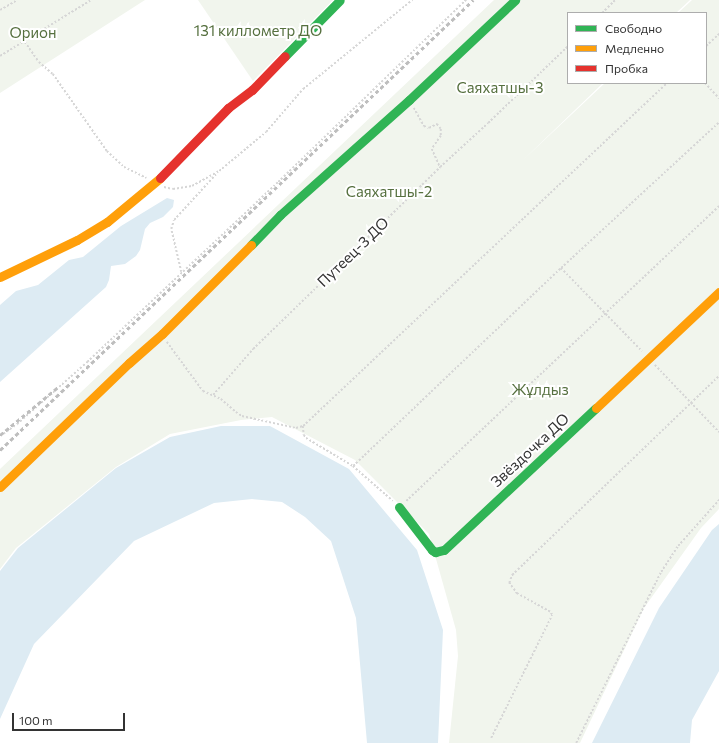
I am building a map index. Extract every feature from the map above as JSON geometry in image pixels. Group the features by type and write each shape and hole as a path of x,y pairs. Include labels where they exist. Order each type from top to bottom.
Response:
{"street":[{"path":"0,277 77,240 107,222 156,182 195,144 228,108 252,90 340,0"},
{"path":"0,487 129,363 162,334 280,215 409,100 515,0"},
{"name":"Звёздочка ДО","path":"399,507 432,550 435,552 444,550 719,292"}],"path":[{"path":"0,10 17,0"},
{"path":"0,56 91,0"},
{"path":"181,272 171,229 174,220 219,171 266,132 303,89 412,0"},
{"path":"0,436 17,424 87,362 466,0"},
{"path":"603,12 615,0"},
{"path":"707,45 719,34"},
{"path":"25,42 39,62 52,74 115,160 124,167 156,182 159,185 174,189 192,186 219,171"},
{"name":"Путеец-3 ДО","path":"213,396 253,349 440,167 567,47"},
{"path":"162,334 203,391 221,399 242,416 296,428 302,426 666,84"},
{"path":"706,84 719,98"},
{"path":"409,100 424,126 428,128 437,124 441,129 440,136 432,149 440,167"},
{"path":"353,466 561,268 719,122"},
{"path":"302,426 306,438 353,466 399,507 719,206"},
{"path":"561,268 719,432"},
{"path":"491,738 552,614 517,594 509,583 512,575 690,402 719,376"},
{"path":"576,743 660,572 678,546 719,500"}],"green space":[{"name":"Орион","path":"0,0 145,0 0,93"},
{"name":"131 киллометр ДО","path":"198,0 333,0 253,81"},
{"name":"Жұлдыз","path":"494,0 690,0 677,12 567,12 567,84 602,84 521,162 604,84 707,84 707,12 679,12 692,0 719,0 719,509 701,528 644,608 580,743 449,743 458,656 456,630 429,534 355,460 272,417 241,420 170,434 116,467 16,548 0,569 0,469"}],"shaded area":[{"path":"167,198 174,200 173,207 163,217 150,223 145,229 140,250 136,256 125,264 111,266 109,280 106,287 0,382 0,305 16,291 38,285 69,260 83,257 121,226"},
{"path":"221,426 270,426 349,469 417,550 443,630 438,743 367,743 356,618 331,541 305,517 282,502 252,499 214,503 134,541 34,644 0,719 0,571 18,548 116,468 170,437"},
{"path":"719,524 719,671 692,720 690,743 592,743 659,608 712,530"}],"railway":[{"path":"0,450 473,0"},
{"path":"0,435 58,387"}],"traffic: fast":[{"path":"285,56 340,0"},
{"path":"251,245 280,215 409,100 515,0"},
{"path":"399,507 432,550 435,552 444,550 596,408"}],"traffic: slow":[{"path":"0,277 77,240 107,222 160,178"},
{"path":"0,487 129,363 162,334 251,245"},
{"path":"596,408 719,292"}],"traffic: jam":[{"path":"160,178 228,108 252,90 285,56"}],"park label":[{"name":"Саяхатшы-3","path":"500,88"},
{"name":"Саяхатшы-2","path":"389,192"}]}
